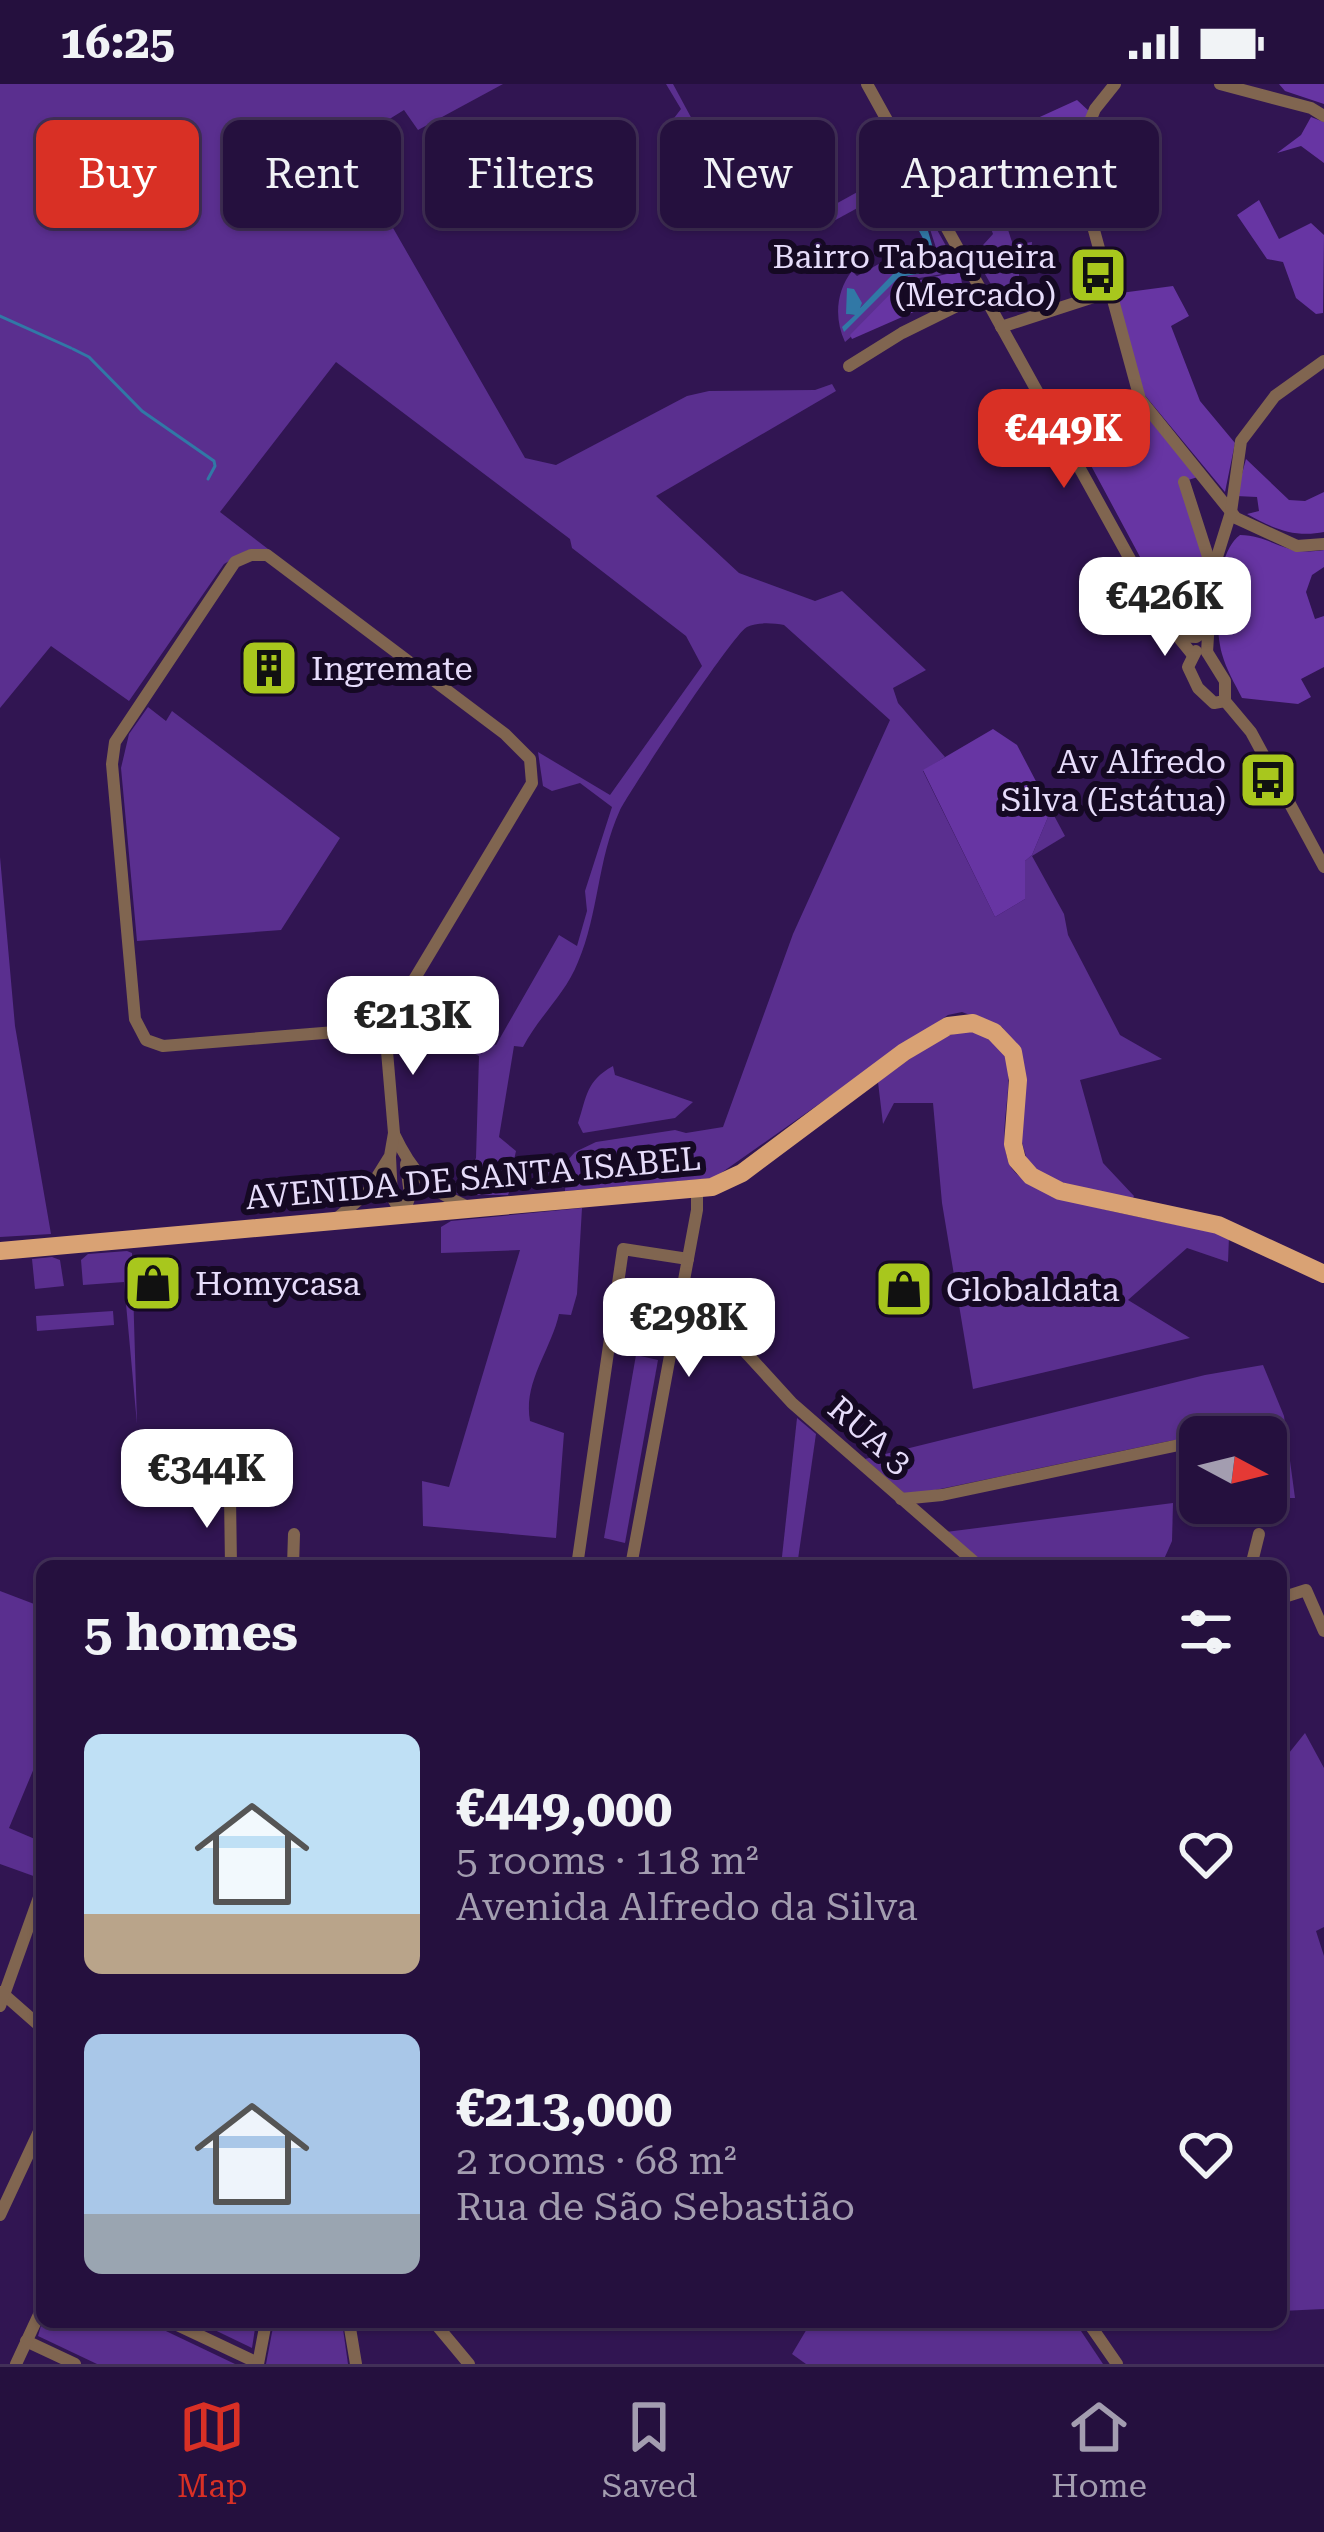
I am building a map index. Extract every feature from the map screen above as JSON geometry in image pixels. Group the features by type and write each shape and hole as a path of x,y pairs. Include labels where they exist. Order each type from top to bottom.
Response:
{"main road":[{"name":"AVENIDA DE SANTA ISABEL","path":"6,1250 697,1190 727,1182 939,1030 973,1023 994,1031 1013,1052 1018,1080 1012,1144 1030,1176 1060,1191 1218,1225 1324,1274"}],"street":[{"path":"867,84 1175,636 1200,653 1225,681 1226,700 1251,732 1324,867"},
{"path":"1115,84 1095,109 1079,163 1140,399 1231,512 1279,540 1297,546 1324,544"},
{"path":"1271,84 1281,101"},
{"path":"1232,85 1324,116"},
{"path":"1001,327 1109,292"},
{"path":"849,366 902,333 982,294"},
{"path":"1226,700 1214,704 1198,688 1188,667 1210,628 1213,570 1231,512 1238,454 1252,423 1275,396 1324,361"},
{"path":"1184,482 1213,570"},
{"path":"385,1028 164,1046 146,1040 135,1019 112,764 115,742 235,562 251,555 267,555 505,734 530,760 532,783 385,1028 397,1155 392,1197 403,1216"},
{"path":"1175,636 1196,637 1210,628"},
{"path":"397,1155 429,1188 473,1209"},
{"path":"332,1222 367,1193 397,1155"},
{"path":"632,1560 697,1190"},
{"path":"578,1560 623,1249 688,1259"},
{"name":"RUA 3","path":"683,1284 792,1403 973,1560"},
{"path":"901,1499 942,1495 1179,1445"},
{"path":"230,1496 231,1560"},
{"path":"293,1560 294,1534"},
{"path":"1252,1560 1259,1534"},
{"path":"1287,1596 1306,1590 1324,1631"},
{"path":"36,1905 1,1998 36,2024"},
{"path":"0,2216 36,2138"},
{"path":"16,2364 36,2320"},
{"path":"183,2328 258,2364 265,2328"},
{"path":"350,2328 356,2364"},
{"path":"439,2328 469,2364"},
{"path":"1092,2328 1117,2364"},
{"path":"26,2341 75,2364"}],"shaded area":[{"path":"0,84 503,84 436,120 425,120 418,130 404,110 388,120 223,120 223,228 393,228 525,458 556,465 687,396 709,391 815,390 832,384 836,391 656,496 739,573 815,601 842,591 926,670 893,688 898,703 945,757 923,771 995,917 1025,899 1025,861 1051,810 1065,836 1032,856 1120,1035 1162,1059 1080,1080 1103,1163 1134,1196 1132,1200 1064,1185 1041,1174 1027,1160 1021,1139 1025,1075 1021,1051 1002,1027 962,1012 948,1015 714,1178 565,1191 567,1161 596,1142 723,1127 793,934 890,720 784,625 770,623 751,625 738,636 620,810 578,962 523,1047 514,1046 499,1137 516,1151 512,1169 517,1171 508,1195 459,1195 432,1180 464,1180 476,1158 479,1056 425,1027 433,1011 496,1045 559,935 577,946 587,911 585,891 612,807 580,783 552,791 543,786 538,752 610,795 702,666 686,636 572,548 570,539 336,362 220,512 272,552 248,550 224,564 129,701 51,646 0,708"},
{"path":"666,84 673,84 692,120 673,120 681,109"},
{"path":"1279,84 1324,84 1324,104 1285,91"},
{"path":"1077,100 1090,112 1084,120 1033,120"},
{"path":"1311,117 1324,122 1324,163 1301,146 1277,153 1301,135"},
{"path":"859,191 859,207 835,220 835,204"},
{"path":"1259,200 1279,239 1311,223 1324,235 1323,313 1316,314 1296,298 1283,262 1267,259 1237,215"},
{"path":"930,228 936,228 960,271 919,278 845,342 838,305 852,271 857,276 924,239 929,250 928,262 895,273 859,309 847,314 855,315 899,277 923,273 937,251"},
{"path":"991,228 1007,228 1013,245 1032,242 1031,254 1019,255 1019,295 1054,295 1012,310 1004,307 974,255 993,234"},
{"path":"960,271 962,284 957,293 852,339 850,335 899,285"},
{"path":"1173,286 1189,316 1171,326 1200,401 1235,443 1225,492 1143,393 1113,294"},
{"path":"1130,393 1201,476 1185,481 1211,570 1201,624 1176,624 1073,432 1080,428 1073,416"},
{"path":"1246,459 1289,500 1305,501 1324,492 1324,532 1284,530 1247,514 1259,511 1257,497 1236,496"},
{"path":"1240,535 1299,551 1324,550 1324,567 1312,575 1306,592 1315,619 1324,616 1324,667 1301,679 1311,697 1298,704 1242,698 1224,660 1218,591 1225,558"},
{"path":"148,707 166,721 172,711 340,838 281,930 137,941 121,768 129,734"},
{"path":"993,729 1017,745 1051,810 1025,861 1025,899 995,917 923,770"},
{"path":"0,857 15,1026 51,1234 0,1237"},
{"path":"965,1030 990,1040 1007,1059 1005,1149 1020,1177 1072,1201 1229,1237 1228,1262 1187,1248 1128,1300 1190,1338 973,1389 942,1203 933,1103 894,1103 883,1124 878,1082 936,1040"},
{"path":"613,1066 615,1075 693,1102 675,1118 583,1133 578,1123 589,1090"},
{"path":"582,1208 577,1294 571,1315 559,1314 530,1393 530,1421 564,1433 556,1538 423,1526 422,1481 449,1487 520,1250 441,1253 441,1227 451,1221"},
{"path":"132,1253 137,1424 124,1282 83,1285 81,1260 88,1254"},
{"path":"32,1259 60,1260 64,1286 35,1289"},
{"path":"113,1311 114,1325 37,1331 36,1316"},
{"path":"636,1355 658,1360 625,1543 604,1538"},
{"path":"1263,1365 1284,1416 1179,1416 1179,1440 916,1494 904,1493 865,1459"},
{"path":"797,1418 816,1434 798,1560 782,1560"},
{"path":"1287,1438 1295,1498 1287,1498"},
{"path":"1173,1503 1172,1541 1164,1560 980,1560 946,1532"},
{"path":"0,1591 36,1605 36,1763 9,1828 36,1839 36,1877 0,1864"},
{"path":"1305,1733 1324,1768 1324,1927 1316,1931 1324,1956 1324,2309 1287,2311 1287,1756"},
{"path":"40,2328 160,2328 235,2364 97,2364 38,2336"},
{"path":"210,2328 255,2328 252,2348"},
{"path":"273,2328 343,2328 348,2364 266,2364"},
{"path":"807,2328 1079,2328 1103,2364 806,2364 792,2354"}],"water":[{"path":"918,228 927,228 936,259 923,273 899,277 844,332 842,327 855,315 846,314 847,288 854,289 860,308 895,272 928,262 929,250"}],"waterway":[{"path":"0,316 71,348"},
{"path":"73,349 89,357 142,411 214,461 208,479"}],"place":[{"name":"Bairro Tabaqueira (Mercado)","path":"1098,275"},
{"name":"Ingremate","path":"269,668"},
{"name":"Av Alfredo Silva (Estátua)","path":"1268,780"},
{"name":"Homycasa","path":"153,1283"},
{"name":"Globaldata","path":"904,1289"}]}
